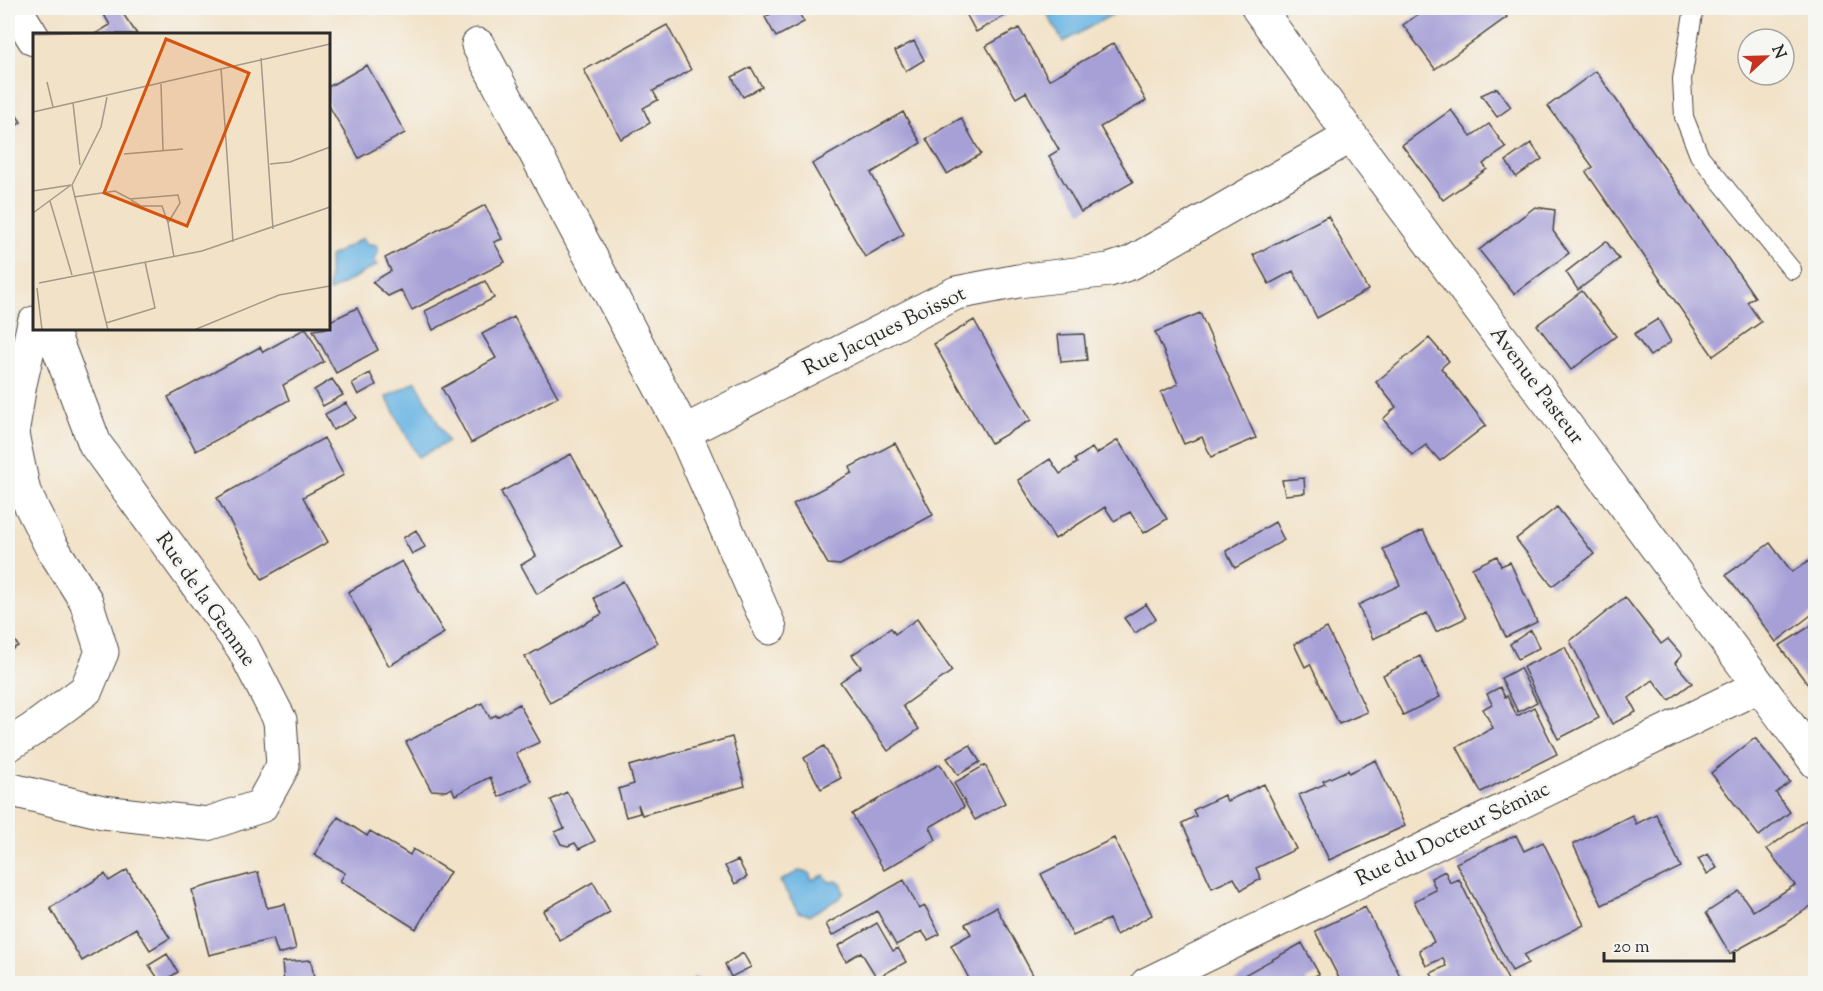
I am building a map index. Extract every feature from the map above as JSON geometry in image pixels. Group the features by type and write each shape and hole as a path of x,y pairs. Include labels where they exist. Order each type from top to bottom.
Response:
{"street":[{"path":"15,8 33,37"},
{"name":"Avenue Pasteur","path":"1258,8 1815,762"},
{"path":"478,45 684,432 770,628"},
{"name":"Rue Jacques Boissot","path":"684,432 956,293 1018,281 1109,270 1131,263 1351,136"},
{"path":"8,745 86,690 102,652 86,602 51,546 24,492 12,434 33,326"},
{"name":"Rue de la Gemme","path":"8,789 104,813 207,824 261,806 283,766 280,720 243,648 94,444 52,330"},
{"name":"Rue du Docteur Sémiac","path":"1147,984 1759,686"}],"lane":[{"path":"1694,8 1682,79 1684,117 1699,154 1792,270"}],"water":[{"path":"1061,8 1124,8 1063,42 1048,15"},
{"path":"363,238 367,244 378,246 378,253 374,259 377,265 330,291 330,256"},
{"path":"416,381 448,442 418,457 386,397"},
{"path":"799,871 809,873 812,880 824,875 829,882 837,881 842,885 844,892 840,898 810,915 798,912 780,881"}],"building":[{"path":"112,8 119,8 136,33 97,33 110,25 103,13"},
{"path":"777,8 796,8 804,22 776,37 765,17 778,10"},
{"path":"963,8 1019,8 976,32"},
{"path":"1427,8 1500,8 1507,17 1435,69 1403,25"},
{"path":"667,25 691,70 653,91 658,100 643,108 650,123 621,139 584,70"},
{"path":"1019,28 1049,80 1114,43 1146,101 1100,127 1133,182 1081,212 1049,156 1059,150 1026,92 1016,98 986,46"},
{"path":"914,41 924,60 906,71 895,51"},
{"path":"367,65 405,133 359,158 330,107 330,86"},
{"path":"751,67 762,87 743,97 732,77"},
{"path":"1596,71 1755,297 1747,302 1761,322 1713,356 1586,172 1593,167 1548,106"},
{"path":"1497,88 1511,107 1497,117 1481,95"},
{"path":"8,102 21,122 8,132"},
{"path":"1451,110 1471,136 1489,124 1506,148 1483,164 1487,169 1443,200 1402,145"},
{"path":"903,112 921,143 871,173 904,234 865,257 812,164"},
{"path":"961,118 981,154 947,174 926,139"},
{"path":"1531,143 1542,159 1516,177 1506,161"},
{"path":"485,205 502,239 494,242 505,262 412,310 401,290 388,296 372,282 391,271 385,258"},
{"path":"1535,207 1555,210 1553,231 1569,253 1514,294 1479,250"},
{"path":"1328,216 1368,290 1317,318 1293,271 1269,284 1253,255"},
{"path":"1606,241 1619,259 1578,290 1566,272"},
{"path":"485,281 494,298 433,330 425,311"},
{"path":"1582,291 1616,336 1571,370 1537,325"},
{"path":"357,308 378,350 336,373 313,330 330,330 330,321"},
{"path":"1200,313 1256,438 1211,457 1202,437 1184,444 1161,392 1178,384 1155,332"},
{"path":"514,317 558,397 471,443 442,388 496,358 482,334"},
{"path":"1658,319 1671,342 1650,356 1634,334"},
{"path":"974,320 1031,420 991,443 934,344"},
{"path":"302,330 307,330 324,362 283,385 289,400 196,451 168,397 260,347 263,352"},
{"path":"1084,334 1087,360 1061,362 1058,335"},
{"path":"1429,338 1449,361 1441,368 1486,425 1440,461 1426,445 1412,455 1383,419 1396,407 1376,382"},
{"path":"370,373 376,385 358,395 352,383"},
{"path":"332,379 343,395 323,406 314,390"},
{"path":"346,403 356,418 333,430 325,414"},
{"path":"324,438 344,475 303,497 328,542 262,579 217,498"},
{"path":"1118,440 1167,519 1144,533 1130,512 1114,521 1105,507 1055,539 1018,480 1050,459 1060,474 1077,463 1075,459 1092,448 1096,454"},
{"path":"895,443 933,515 840,565 828,564 793,504 852,473 850,467"},
{"path":"571,454 622,547 537,594 521,565 536,556 501,492"},
{"path":"1304,478 1305,493 1285,495 1282,480"},
{"path":"1557,507 1594,554 1552,586 1516,539"},
{"path":"1275,522 1284,540 1235,568 1226,551"},
{"path":"416,530 425,547 412,554 403,538"},
{"path":"1423,530 1466,618 1436,632 1427,613 1373,639 1358,605 1400,585 1383,549"},
{"path":"1770,543 1792,572 1815,557 1815,612 1776,642 1726,575"},
{"path":"1497,556 1501,566 1510,562 1537,622 1506,637 1472,568"},
{"path":"402,561 444,633 389,666 348,592"},
{"path":"623,581 658,643 550,703 525,657 602,614 594,598"},
{"path":"1625,597 1661,644 1668,639 1682,655 1675,663 1692,683 1669,700 1653,680 1629,698 1636,712 1612,724 1570,641"},
{"path":"1146,604 1156,619 1135,633 1124,618"},
{"path":"917,619 952,671 903,706 919,729 888,751 840,682 861,667 852,655 891,628 895,634"},
{"path":"1815,623 1815,694 1779,646"},
{"path":"1327,628 1367,712 1339,724 1310,664 1305,667 1294,644"},
{"path":"8,629 18,646 8,652"},
{"path":"1531,630 1539,648 1518,659 1510,644"},
{"path":"1565,647 1599,718 1558,739 1523,667"},
{"path":"1420,656 1440,697 1403,715 1383,675"},
{"path":"1520,668 1537,702 1518,712 1501,678"},
{"path":"1500,687 1517,716 1534,707 1557,754 1481,792 1457,747 1493,728 1483,709 1492,704 1487,694"},
{"path":"482,703 490,718 496,715 497,717 519,704 540,742 516,753 531,781 499,797 490,777 455,795 452,788 446,791 431,790 406,742"},
{"path":"732,737 745,786 642,815 638,804 640,813 626,817 618,789 634,784 629,766"},
{"path":"1755,738 1790,782 1776,793 1790,812 1759,836 1711,773"},
{"path":"970,745 980,762 958,775 947,758"},
{"path":"824,746 841,778 821,789 804,758"},
{"path":"1376,760 1405,826 1329,860 1299,795 1325,784 1323,781 1348,770 1349,773"},
{"path":"940,764 964,807 930,827 936,840 884,870 852,814"},
{"path":"985,765 1005,803 975,820 954,783"},
{"path":"1264,784 1296,849 1256,868 1261,879 1241,890 1234,878 1212,888 1182,823 1196,816 1193,810 1224,795 1227,801"},
{"path":"567,792 595,841 579,849 575,843 568,846 561,844 555,832 564,828 551,800"},
{"path":"1656,814 1681,867 1602,905 1573,844 1632,815 1636,824"},
{"path":"1812,816 1815,820 1815,905 1730,954 1706,913 1739,891 1753,911 1795,885 1767,849"},
{"path":"338,817 367,836 370,831 410,855 413,849 450,872 416,929 340,881 345,873 314,855"},
{"path":"1516,835 1524,851 1543,842 1584,925 1524,955 1528,963 1512,971 1456,863"},
{"path":"1114,838 1152,915 1116,935 1109,919 1073,936 1041,874"},
{"path":"1708,854 1717,868 1707,874 1698,859"},
{"path":"738,860 747,877 735,884 725,866"},
{"path":"127,870 170,938 150,950 136,928 82,961 50,908 105,874 109,881"},
{"path":"1445,871 1450,883 1459,879 1510,984 1436,984 1431,973 1446,966 1443,958 1426,966 1419,950 1434,942 1414,901 1436,890 1431,878"},
{"path":"258,872 267,908 285,904 296,949 278,954 273,939 209,955 192,890"},
{"path":"904,880 919,909 925,906 940,934 928,940 922,931 896,945 877,911 832,936 826,924"},
{"path":"593,882 610,912 560,941 543,911"},
{"path":"996,907 1033,975 1019,984 972,984 951,945 971,934 965,924"},
{"path":"1365,907 1404,984 1342,984 1315,931"},
{"path":"877,923 893,951 898,948 906,962 877,978 861,952 846,961 838,946"},
{"path":"1302,943 1319,974 1306,980 1308,984 1228,984"},
{"path":"743,953 751,967 731,977 725,964"},
{"path":"167,954 178,972 161,983 149,965"},
{"path":"311,960 315,984 284,984 282,962"},
{"path":"697,976 702,984 683,984"}]}
